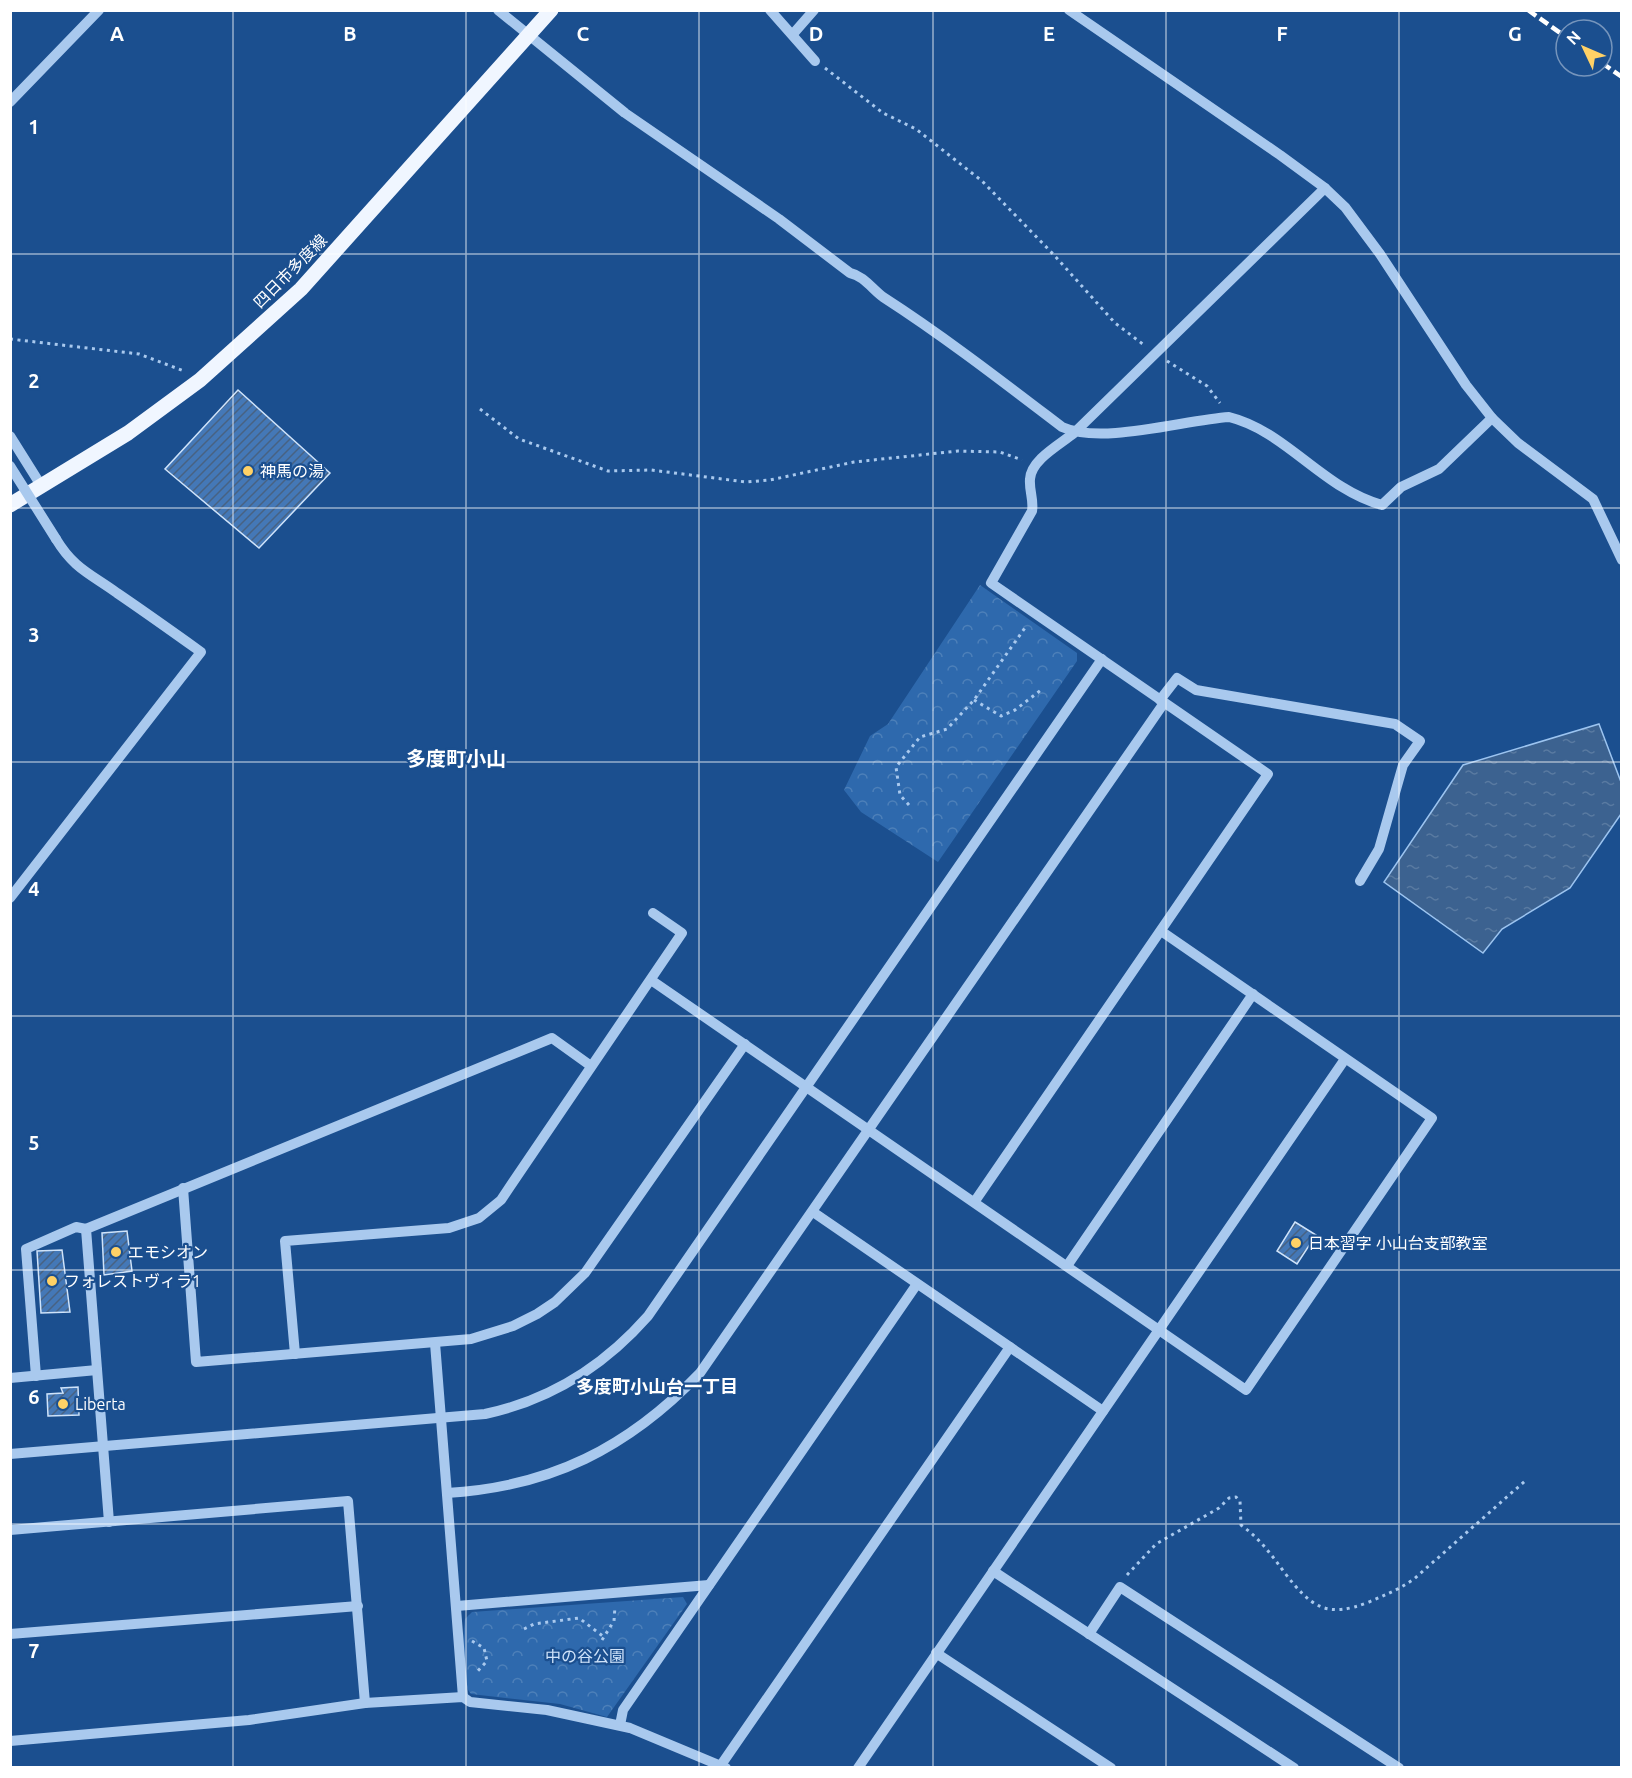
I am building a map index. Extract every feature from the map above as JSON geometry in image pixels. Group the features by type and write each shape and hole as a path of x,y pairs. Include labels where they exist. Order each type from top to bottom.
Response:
{"main road":[{"name":"四日市多度線","path":"10,505 128,433 200,380 301,289 550,10"}],"street":[{"path":"10,102 99,10"},
{"path":"498,10 625,113 779,219 850,273 858,274 878,293 950,340 1062,427 1074,433 1114,433 1229,417 1243,422 1292,451 1338,487 1364,500 1382,505 1401,487 1439,469 1492,418"},
{"path":"770,10 815,61"},
{"path":"793,34 814,10"},
{"path":"1069,10 1280,154 1325,188 1345,207 1380,254 1466,385 1492,418 1518,443 1593,499 1622,560"},
{"path":"975,1202 1268,774 991,583 1032,511 1034,502 1030,491 1030,477 1033,467 1074,433 1325,188"},
{"path":"10,436 42,487"},
{"path":"10,466 70,561 82,572 110,588 201,652 10,898"},
{"path":"10,1454 485,1414 533,1400 587,1373 629,1338 648,1316 1102,659"},
{"path":"447,1493 509,1486 555,1473 604,1450 650,1419 700,1373 813,1212 1177,678 1196,690 1395,724 1420,741 1403,765 1379,849 1360,881"},
{"path":"295,1354 285,1241 449,1228 479,1218 505,1194 682,933 653,913"},
{"path":"651,980 1246,1390 1432,1118 1161,931"},
{"path":"1067,1266 1253,994"},
{"path":"36,1376 26,1249 76,1227 86,1229 552,1038 591,1066"},
{"path":"183,1188 196,1362 471,1339 513,1326 537,1314 571,1289 598,1256 745,1044"},
{"path":"858,1767 1345,1059"},
{"path":"813,1212 1103,1411"},
{"path":"86,1229 109,1522"},
{"path":"620,1725 623,1710 917,1284"},
{"path":"435,1343 463,1697"},
{"path":"10,1741 249,1720 366,1703 463,1697 470,1702 547,1710 620,1725 669,1742 724,1766 1010,1347"},
{"path":"10,1378 97,1370"},
{"path":"10,1530 348,1501 366,1703"},
{"path":"993,1571 1294,1767"},
{"path":"457,1606 709,1585"},
{"path":"1089,1634 1120,1587 1399,1767"},
{"path":"10,1634 358,1606"},
{"path":"936,1653 1111,1767"}],"path":[{"path":"815,61 883,112 916,129 982,181 1054,255 1115,323 1154,353 1207,386 1229,417"},
{"path":"10,339 139,354 181,369 188,374"},
{"path":"480,410 519,439 608,471 651,470 746,482 762,481 854,462 958,452 1014,455 1033,467"},
{"path":"909,805 900,795 896,767 920,737 947,729 974,700 1035,614"},
{"path":"974,700 1001,716 1015,710 1041,690"},
{"path":"1120,1587 1156,1544 1220,1508 1229,1498 1236,1497 1240,1501 1241,1525 1262,1543 1298,1589 1317,1605 1341,1612 1396,1591 1414,1579 1525,1481"},
{"path":"524,1629 534,1624 579,1618 603,1639 614,1621 615,1602"},
{"path":"458,1640 475,1642 484,1648 487,1661 479,1672 474,1674"}],"green space":[{"path":"980,585 1077,653 1077,661 938,862 861,812 844,790 870,736 888,724"},
{"name":"中の谷公園","path":"683,1597 687,1604 607,1717 560,1704 471,1694 467,1687 463,1669 463,1636 465,1619 472,1612"}],"water":[{"path":"1599,724 1621,782 1621,814 1570,888 1502,929 1483,953 1384,882 1463,765"}],"building":[{"name":"神馬の湯","path":"238,390 330,473 259,548 165,469"},
{"name":"日本習字 小山台支部教室","path":"1295,1222 1316,1235 1297,1264 1277,1251"},
{"name":"エモシオン","path":"127,1231 132,1271 104,1275 102,1233"},
{"name":"フォレストヴィラ1","path":"62,1250 70,1312 41,1313 37,1251"},
{"name":"Liberta","path":"78,1387 79,1415 48,1416 47,1394 63,1393 61,1388"}],"railway":[{"path":"1528,10 1554,28"},
{"path":"1614,71 1622,77"}],"place":[{"name":"神馬の湯","path":"248,471"},
{"name":"日本習字 小山台支部教室","path":"1296,1243"},
{"name":"エモシオン","path":"116,1252"},
{"name":"フォレストヴィラ1","path":"52,1281"},
{"name":"Liberta","path":"63,1404"}],"district":[{"name":"多度町小山","path":"456,758"},
{"name":"多度町小山台一丁目","path":"657,1386"}]}
